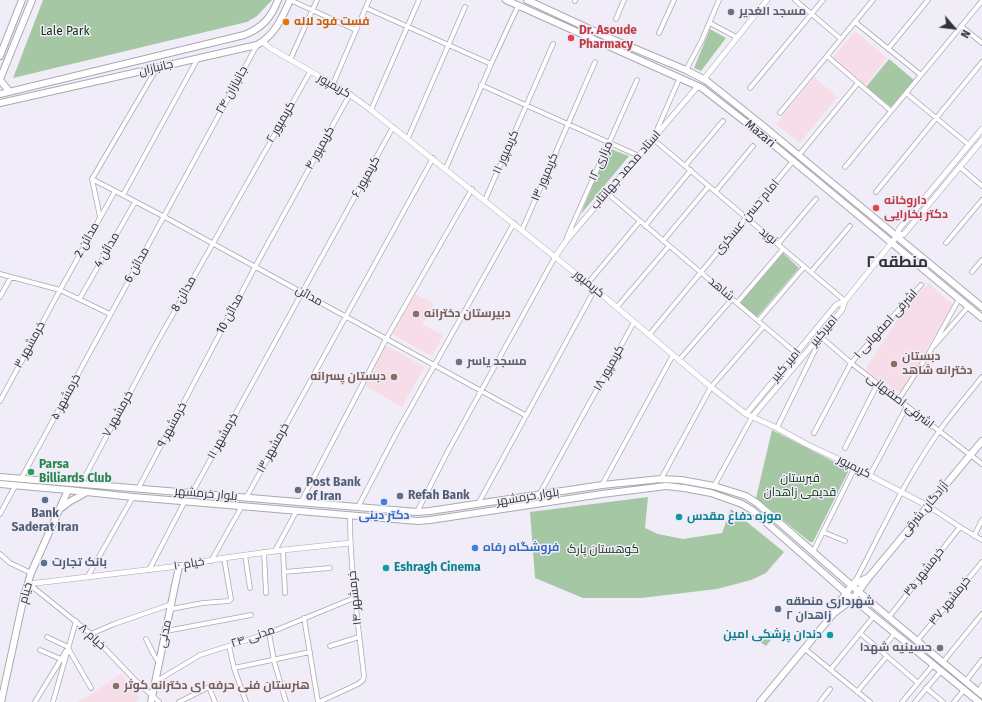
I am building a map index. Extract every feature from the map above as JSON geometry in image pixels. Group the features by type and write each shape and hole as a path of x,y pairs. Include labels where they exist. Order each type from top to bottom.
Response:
{"main road":[{"path":"0,56 22,0"},
{"path":"9,91 0,80 32,0"},
{"name":"جانبازان","path":"0,94 244,35 254,31 265,23 278,0"},
{"path":"260,44 277,27 290,0"},
{"name":"Mazari","path":"506,0 519,3 698,86 757,131 982,318"},
{"name":"Mazari","path":"527,0 704,79 724,93 982,307"},
{"name":"جانبازان","path":"0,104 260,44"},
{"path":"0,108 8,102"},
{"path":"757,131 762,125"},
{"name":"آزادگان شرقی","path":"834,613 853,599 868,577 982,441"},
{"name":"بلوار خرمشهر","path":"0,477 417,512 430,512 602,485 661,479 681,480 714,486 746,496 757,503 888,617 980,693"},
{"name":"بلوار خرمشهر","path":"0,484 133,497 350,514 407,520 430,520 574,498 666,486 711,493 742,504 752,510 853,599 978,702"},
{"name":"خیام","path":"1,702 2,690 24,596 31,573 68,490"},
{"path":"573,490 574,498"},
{"path":"59,510 69,502 87,492"},
{"path":"212,503 214,495"},
{"path":"787,540 793,534"},
{"name":"مدنی","path":"151,700 179,566"},
{"name":"آزادگان شرقی","path":"852,585 868,577"},
{"path":"760,702 834,613 846,592 852,585"}],"street":[{"path":"290,0 356,30"},
{"path":"290,60 317,0"},
{"path":"333,84 369,0"},
{"path":"371,110 419,0"},
{"path":"616,20 624,0"},
{"path":"659,33 674,0"},
{"path":"686,70 710,23 719,0"},
{"path":"704,79 767,0"},
{"path":"795,0 841,39"},
{"path":"750,88 823,0"},
{"path":"780,113 873,0"},
{"path":"888,49 928,0"},
{"path":"845,167 982,1"},
{"path":"446,168 519,3"},
{"path":"408,138 465,7"},
{"path":"366,8 491,64"},
{"path":"855,22 921,75"},
{"path":"710,23 736,37"},
{"path":"961,26 982,43"},
{"name":"کریمپور","path":"260,44 270,48 350,94 408,138 555,256 711,387 746,414 855,467 928,506"},
{"name":"جانبازان ۲۴","path":"164,217 207,135 260,44"},
{"name":"کریمپور ۱۱","path":"485,200 553,44"},
{"path":"827,56 891,111"},
{"path":"123,195 198,58"},
{"name":"کریمپور ۱۳","path":"522,230 595,62"},
{"path":"876,192 982,62"},
{"path":"100,218 92,179 157,68"},
{"name":"کریمپور ۲","path":"213,244 310,72"},
{"path":"653,139 680,78"},
{"name":"مزاری ۱۲","path":"566,241 637,80"},
{"path":"799,155 858,83"},
{"path":"481,86 639,156"},
{"name":"استاد محمد جهانتاب","path":"555,256 566,241 698,86"},
{"path":"906,92 969,145"},
{"name":"کریمپور ۴","path":"255,267 350,94"},
{"path":"685,166 723,121"},
{"name":"کریمپور ۶","path":"302,292 393,127"},
{"path":"892,243 897,236 899,229 982,129"},
{"name":"نوید","path":"653,139 844,301"},
{"path":"897,236 904,234 982,140"},
{"path":"716,191 753,146"},
{"name":"خرمشهر ۱۳","path":"246,498 433,158"},
{"name":"امام حسن عسکری","path":"649,335 793,161"},
{"path":"960,167 982,186"},
{"path":"645,226 691,170"},
{"name":"مدائن","path":"92,179 526,415"},
{"path":"663,240 709,186"},
{"path":"301,502 386,339 472,189"},
{"name":"مدائن 2","path":"60,290 115,191"},
{"name":"شاهد","path":"607,193 796,353"},
{"path":"778,244 816,198"},
{"path":"946,243 982,200"},
{"name":"مدائن 4","path":"80,298 135,202"},
{"name":"مدائن 6","path":"110,314 164,217"},
{"path":"588,283 640,221"},
{"path":"358,507 397,432 514,223"},
{"path":"811,272 850,226"},
{"name":"امیرکبیر","path":"752,416 842,310 844,301 892,243"},
{"name":"مدائن 8","path":"156,344 213,244"},
{"path":"617,307 669,246"},
{"path":"737,303 783,248"},
{"path":"417,512 448,451 555,256"},
{"path":"972,272 982,260"},
{"name":"مدائن 10","path":"206,362 255,267"},
{"path":"758,321 804,267"},
{"path":"0,274 60,290 80,298 110,314"},
{"path":"0,297 11,277"},
{"name":"اشرفی اصفهانی ۱","path":"814,434 851,363 921,285"},
{"path":"478,504 595,289"},
{"name":"خرمشهر ۳","path":"0,401 60,290"},
{"name":"خرمشهر ۱۱","path":"192,493 302,292"},
{"path":"680,360 732,299"},
{"path":"899,399 929,353 959,299"},
{"name":"امیر کبیر","path":"746,414 836,305 844,301"},
{"path":"929,353 968,307"},
{"name":"خرمشهر ۵","path":"21,479 110,314"},
{"name":"کریمپور ۱۸","path":"538,495 634,322"},
{"path":"661,479 711,387 764,326"},
{"path":"777,428 819,342 820,336"},
{"name":"اشرفی اصفهانی","path":"820,336 851,363 982,464"},
{"name":"خرمشهر ۷","path":"81,484 156,344"},
{"path":"602,485 673,355"},
{"name":"خرمشهر ۹","path":"138,489 206,362"},
{"path":"852,585 858,578 918,464 939,431 982,378"},
{"path":"845,448 878,383"},
{"path":"870,475 907,406"},
{"path":"714,486 752,416"},
{"path":"813,552 855,467"},
{"path":"0,514 15,486"},
{"path":"88,576 133,497"},
{"path":"149,570 185,501"},
{"path":"211,561 242,506"},
{"path":"928,506 960,528 982,540"},
{"path":"275,551 297,510"},
{"name":"خرمشهر ۱۴","path":"319,702 363,680 364,676 354,598 350,544 350,514"},
{"path":"974,536 982,520"},
{"name":"خرمشهر ۳۵","path":"888,617 960,528"},
{"path":"823,532 845,541"},
{"name":"خیام ۱۰","path":"28,584 179,566 264,552 350,544"},
{"path":"283,550 285,593"},
{"path":"264,552 266,593"},
{"path":"0,554 10,563 31,573"},
{"path":"245,555 250,588"},
{"path":"91,634 114,624 171,606 203,602 229,601 231,599 224,558"},
{"name":"خرمشهر ۳۷","path":"917,641 982,562"},
{"path":"284,572 330,568"},
{"name":"خیام ۸","path":"28,584 91,634 134,678 151,700 159,702"},
{"name":"مدنی ۲۴","path":"155,682 200,655 269,633 354,598"},
{"path":"943,662 982,614"},
{"path":"166,631 251,615"},
{"path":"831,669 874,616"},
{"path":"304,618 319,702"},
{"path":"53,702 63,660 76,622"},
{"path":"269,633 274,661 286,702"},
{"path":"860,633 918,683"},
{"path":"881,651 896,633"},
{"path":"330,646 359,636"},
{"path":"47,637 68,648 91,688"},
{"path":"146,639 159,663"},
{"path":"229,646 234,668 246,702"},
{"path":"805,649 870,702"},
{"path":"40,650 63,660"},
{"path":"234,668 274,661 310,652"},
{"path":"858,692 887,656"},
{"path":"35,702 63,660"},
{"path":"966,681 982,660"},
{"path":"902,702 933,665"},
{"path":"915,702 941,671"},
{"path":"179,702 218,684"},
{"path":"980,693 982,685"},
{"path":"210,687 215,702"},
{"path":"926,688 943,702"},
{"path":"820,702 830,689"},
{"path":"954,702 964,690"},
{"path":"54,697 58,702"}],"shaded area":[{"path":"855,31 887,58 865,86 832,59"},
{"path":"814,77 837,97 800,143 776,124"},
{"path":"928,283 953,305 901,393 865,370 901,314"},
{"name":"دبیرستان دخترانه","path":"415,294 434,304 422,324 443,335 433,354 430,355 394,335 393,333"},
{"name":"دبستان پسرانه","path":"385,346 423,366 424,368 402,407 365,386"},
{"name":"هنرستان فنی حرفه ای دخترانه کوثر","path":"121,674 140,698 135,702 78,702"}],"green space":[{"name":"Lale Park","path":"43,0 272,0 257,16 247,22 13,78"},
{"path":"710,29 726,38 701,71 694,68"},
{"path":"889,59 914,80 891,107 866,87"},
{"path":"608,148 629,156 581,214"},
{"path":"783,253 799,268 757,317 740,303"},
{"name":"قبرستان قدیمی زاهدان","path":"772,430 848,469 848,472 813,542 810,542 756,498"},
{"name":"کوهستان پارک","path":"648,497 645,528 658,534 683,539 722,533 731,509 784,552 766,573 751,580 717,589 641,598 583,598 535,578 530,512"},
{"path":"767,630 772,632 774,636 766,646 760,642"}],"place":[{"name":"مسجد الغدیر","path":"731,12"},
{"name":"فست فود لاله","path":"286,22"},
{"name":"Dr. Asoude Pharmacy","path":"571,38"},
{"name":"داروخانه دکتر بخارایی","path":"876,208"},
{"name":"دبیرستان دخترانه","path":"416,314"},
{"name":"مسجد یاسر","path":"459,362"},
{"name":"دبستان دخترانه شاهد","path":"894,364"},
{"name":"دبستان پسرانه","path":"394,377"},
{"name":"Parsa Billiards Club","path":"31,472"},
{"name":"Post Bank of Iran","path":"298,490"},
{"name":"Refah Bank","path":"400,496"},
{"name":"Bank Saderat Iran","path":"45,500"},
{"name":"دکتر دینی","path":"384,502"},
{"name":"موزه دفاع مقدس","path":"679,517"},
{"name":"فروشگاه رفاه","path":"475,548"},
{"name":"بانک تجارت","path":"44,563"},
{"name":"Eshragh Cinema","path":"386,568"},
{"name":"شهرداری منطقه ۲ زاهدان","path":"778,609"},
{"name":"دندان پزشکی امین","path":"830,635"},
{"name":"حسینیه شهدا","path":"940,648"},
{"name":"هنرستان فنی حرفه ای دخترانه کوثر","path":"116,686"}],"district":[{"name":"منطقه ۲","path":"897,263"}]}
